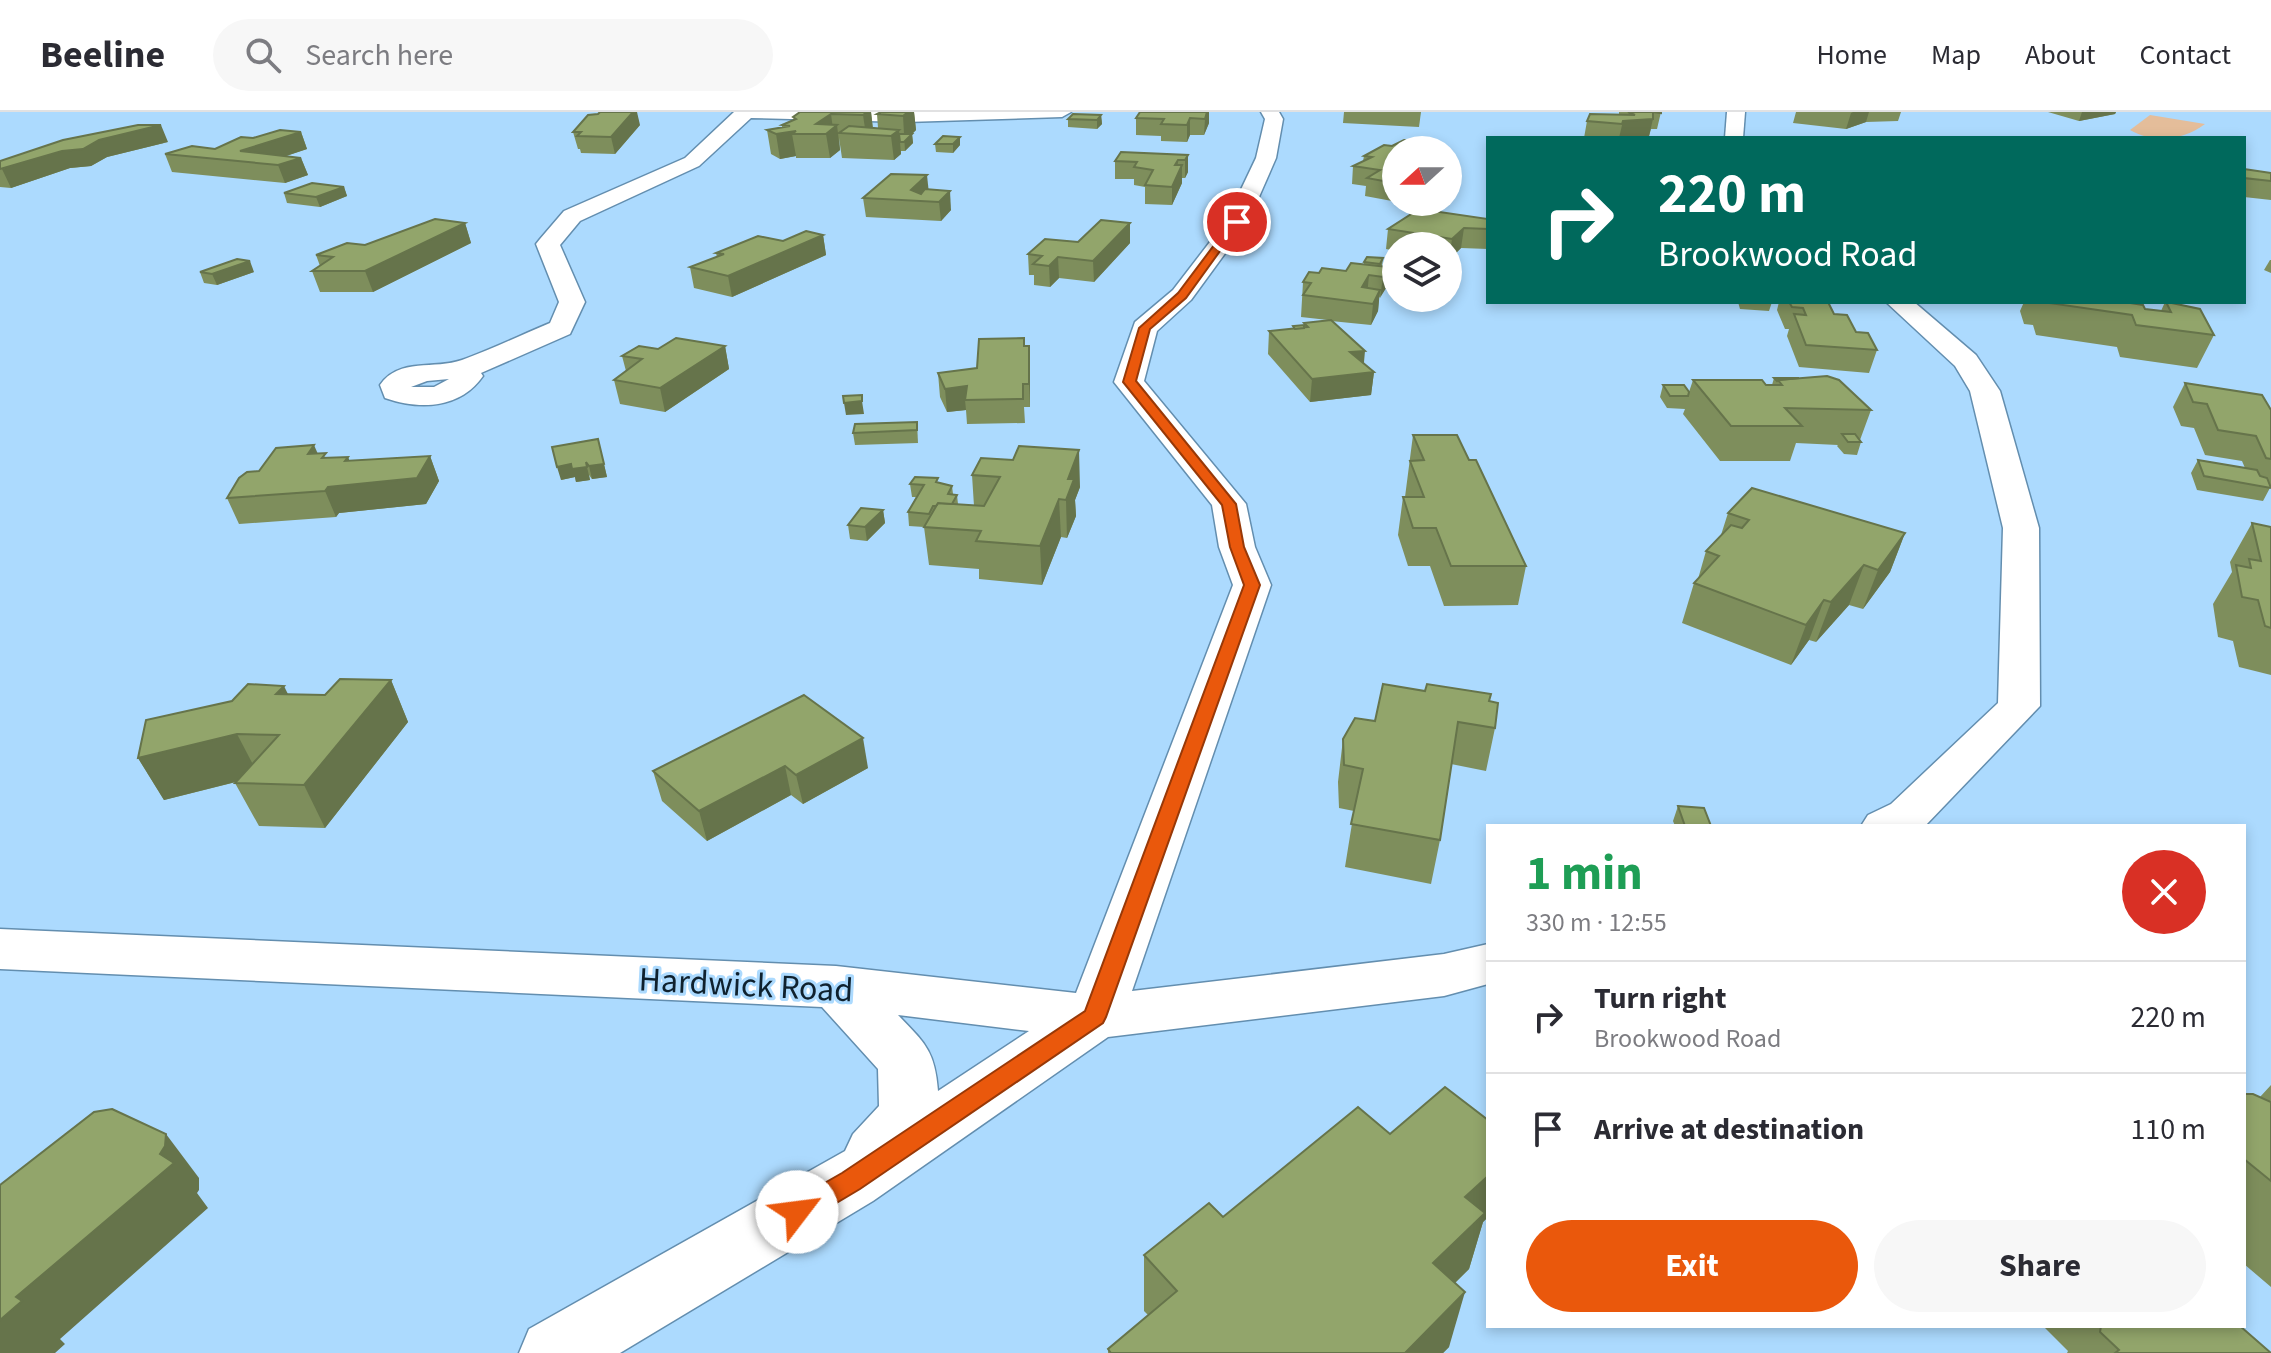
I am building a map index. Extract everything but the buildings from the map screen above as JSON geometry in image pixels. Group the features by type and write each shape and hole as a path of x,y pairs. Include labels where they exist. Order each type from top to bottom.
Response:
{"street":[{"path":"463,370 561,328 572,302 548,244 572,216 692,162 745,112 906,117 1062,112"},
{"path":"554,1353 851,1181 1095,1017 1252,585 1237,547 1229,504 1129,382 1144,328 1182,295 1237,222 1266,158 1274,119 1270,112"},
{"path":"1734,136 1736,112"},
{"path":"1889,824 1908,815 2019,706 2021,528 1985,391 1966,361 1901,304"},
{"name":"Hardwick Road","path":"0,949 836,987 1095,1017 1444,975 1486,964"},
{"path":"836,987 907,1062 909,1114 851,1181"}],"shaded area":[{"path":"2150,115 2205,124 2181,136 2146,136 2130,130"}],"route":[{"path":"797,1212 851,1181 1095,1017 1252,585 1237,547 1229,504 1129,382 1144,328 1182,295 1237,222"}]}
